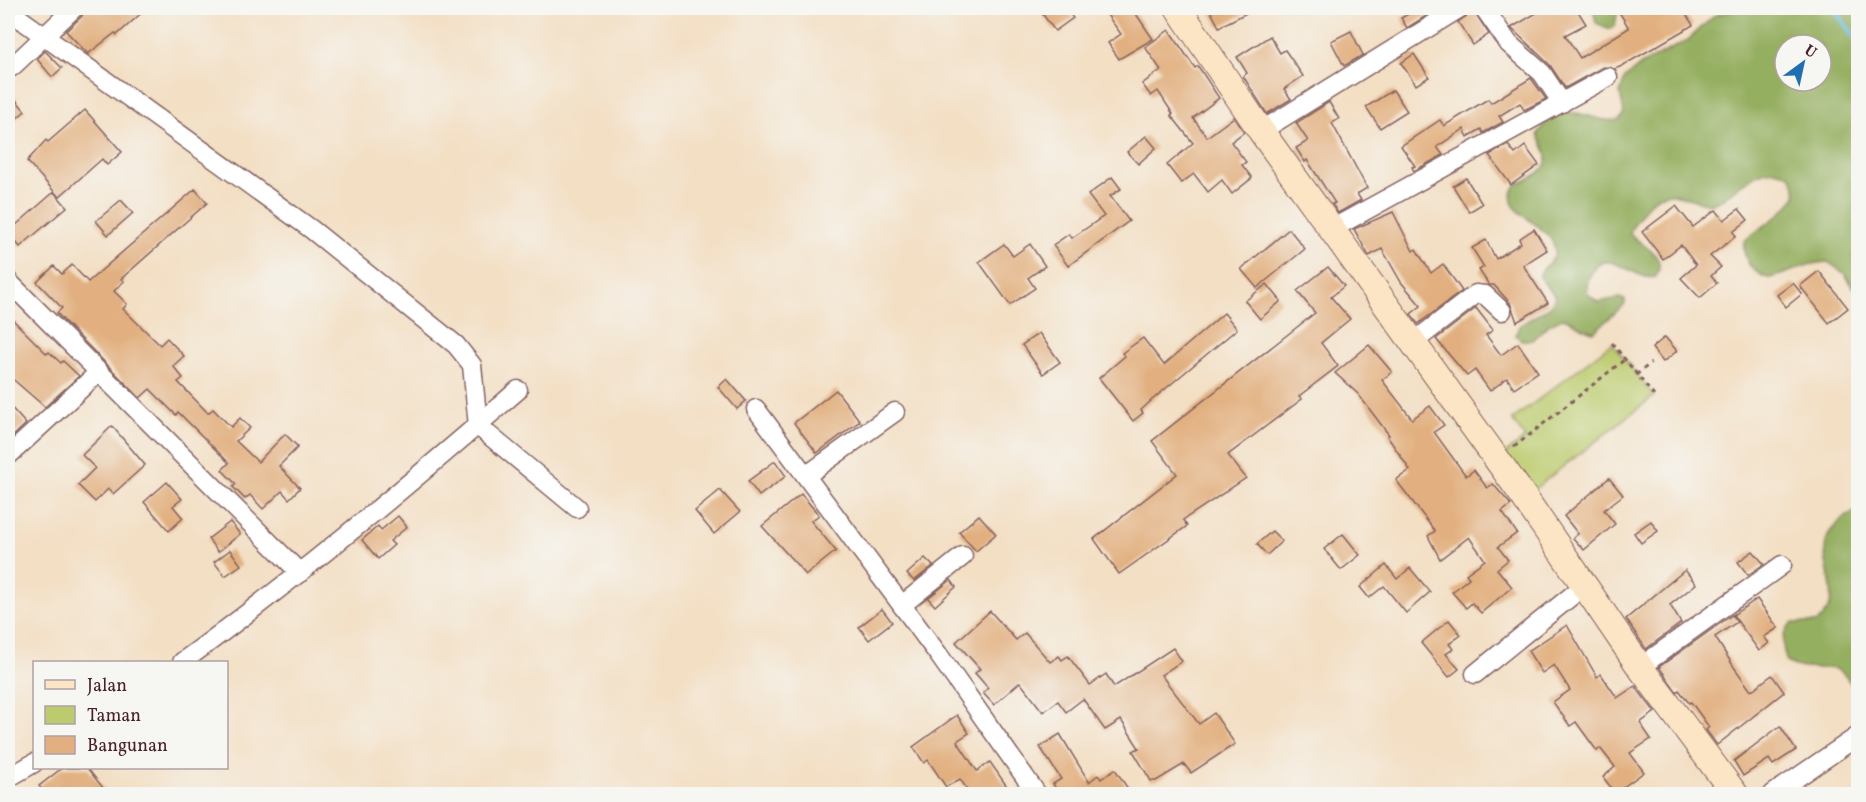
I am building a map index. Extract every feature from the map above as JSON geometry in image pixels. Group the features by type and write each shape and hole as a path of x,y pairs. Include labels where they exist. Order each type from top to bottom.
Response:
{"street":[{"path":"12,68 74,8"},
{"path":"1178,8 1330,230 1585,585 1640,667 1735,795"},
{"path":"1261,131 1460,8"},
{"path":"1484,8 1509,44 1542,74 1562,103"},
{"path":"8,10 43,38 311,229 456,345 472,365 478,426 577,508"},
{"path":"1330,230 1608,77"},
{"path":"8,281 300,573"},
{"path":"1411,344 1476,294 1485,294 1502,311"},
{"path":"8,456 99,372"},
{"path":"185,661 400,494 518,390"},
{"path":"756,409 902,605 1036,795"},
{"path":"807,475 895,412"},
{"path":"902,605 963,556"},
{"path":"1640,667 1782,565"},
{"path":"1475,674 1585,585"},
{"path":"1773,795 1858,736"},
{"path":"8,778 33,764"}],"path":[{"path":"1612,343 1654,396"},
{"path":"1496,461 1624,360"},
{"path":"1636,375 1651,363"}],"green space":[{"path":"1593,8 1618,8 1615,26 1610,29 1596,23"},
{"path":"1745,8 1852,8 1854,11 1858,9 1858,294 1845,274 1828,262 1812,264 1769,278 1757,272 1749,264 1746,259 1744,241 1787,207 1795,196 1792,177 1781,171 1770,170 1751,178 1712,204 1674,194 1658,196 1650,202 1630,233 1656,256 1659,269 1656,277 1648,277 1604,262 1597,266 1590,276 1587,285 1588,294 1598,302 1619,298 1625,300 1625,304 1594,332 1562,318 1548,325 1532,340 1521,340 1516,335 1519,326 1551,306 1555,296 1539,277 1555,254 1551,240 1518,211 1511,195 1516,185 1536,175 1544,167 1546,151 1538,134 1547,122 1567,112 1619,120 1624,113 1620,93 1625,78 1641,65 1688,40 1715,15"},
{"path":"1612,343 1654,396 1524,497 1496,461 1525,438 1512,420"},
{"path":"1858,508 1858,695 1846,677 1836,669 1802,668 1787,662 1783,641 1785,632 1792,623 1816,623 1826,613 1831,602 1832,591 1825,556 1826,544 1833,528"}],"building":[{"path":"85,8 147,8 117,35 115,33 88,54 66,31 82,16"},
{"path":"1038,8 1065,8 1073,18 1055,31"},
{"path":"1102,8 1132,8 1153,39 1119,59 1108,43 1121,34"},
{"path":"1209,8 1256,8 1219,27"},
{"path":"1419,8 1439,8 1407,28 1401,18"},
{"path":"1545,8 1576,8 1586,24 1565,35 1580,58 1629,28 1619,12 1626,8 1682,8 1693,25 1622,66 1615,69 1603,67 1565,88 1550,65 1511,28"},
{"path":"1474,11 1489,34 1473,45 1458,22"},
{"path":"1169,30 1195,68 1198,66 1219,98 1193,118 1207,137 1234,117 1244,132 1231,142 1246,162 1242,165 1252,178 1232,194 1222,180 1208,192 1194,174 1181,183 1167,165 1193,143 1171,115 1173,114 1158,91 1151,96 1142,84 1161,70 1145,47"},
{"path":"1351,31 1363,55 1344,66 1331,41"},
{"path":"1270,36 1280,53 1285,50 1303,76 1284,89 1291,99 1267,114 1243,76 1247,73 1237,57"},
{"path":"45,51 62,68 52,77 37,59"},
{"path":"1414,54 1429,77 1416,85 1401,63"},
{"path":"1531,78 1546,99 1524,110 1520,103 1499,116 1503,122 1483,133 1481,129 1468,137 1464,129 1437,147 1443,155 1414,171 1412,167 1415,166 1401,146 1440,120 1444,126 1488,99 1491,103"},
{"path":"8,90 25,111 8,126"},
{"path":"1393,90 1407,111 1380,128 1366,107"},
{"path":"1329,102 1339,119 1332,123 1367,188 1357,194 1361,200 1338,213 1332,204 1335,203 1307,160 1305,162 1296,148 1308,141 1296,123"},
{"path":"85,110 122,152 107,165 102,159 59,197 27,161 46,140 48,142"},
{"path":"1146,136 1156,148 1138,164 1127,152"},
{"path":"1508,145 1515,154 1525,146 1539,165 1511,185 1489,155"},
{"path":"1112,177 1121,189 1110,196 1129,221 1068,266 1053,245 1069,234 1072,238 1104,216 1088,195"},
{"path":"1466,178 1482,204 1469,212 1453,186"},
{"path":"195,189 207,203 121,279 124,281 114,291 127,304 123,309 160,345 167,338 184,356 173,366 183,378 178,382 208,413 213,409 231,427 240,418 250,428 236,441 258,462 285,434 298,447 279,466 300,488 289,499 282,491 263,509 250,495 245,499 233,487 236,484 222,470 229,463 178,412 176,415 150,389 140,398 57,313 62,308 37,282 54,266 62,274 72,265 88,282"},
{"path":"54,192 67,207 20,247 8,232"},
{"path":"121,200 133,213 108,235 96,221"},
{"path":"1676,206 1693,227 1716,210 1724,220 1739,209 1748,220 1733,232 1736,236 1710,256 1721,267 1711,276 1717,283 1700,298 1681,278 1696,265 1681,245 1663,259 1642,232"},
{"path":"1393,212 1413,251 1416,249 1431,273 1443,264 1462,291 1418,324 1411,314 1421,306 1401,282 1382,249 1369,256 1354,229"},
{"path":"1289,229 1305,249 1257,288 1241,269"},
{"path":"1534,229 1547,250 1523,265 1548,303 1517,322 1510,303 1494,285 1489,285 1479,270 1484,267 1472,248 1486,240 1496,259 1521,243 1519,239"},
{"path":"1004,244 1013,256 1030,244 1045,266 1028,278 1035,288 1010,305 979,262"},
{"path":"1328,267 1344,286 1331,297 1350,319 1321,343 1338,366 1299,396 1302,399 1228,455 1246,478 1183,520 1187,526 1119,574 1094,539 1177,474 1152,441 1315,313 1297,291"},
{"path":"1819,271 1848,308 1829,323 1800,286"},
{"path":"1793,283 1802,294 1786,307 1777,295"},
{"path":"1267,284 1281,301 1260,319 1245,301"},
{"path":"1476,308 1493,330 1486,335 1501,355 1518,343 1538,372 1514,388 1507,378 1490,391 1475,370 1467,376 1436,339"},
{"path":"1224,313 1237,329 1152,400 1141,410 1143,413 1133,421 1099,378 1125,356 1122,353 1143,338 1164,365"},
{"path":"8,315 47,354 49,352 61,363 63,361 79,376 45,407 8,375"},
{"path":"1039,333 1060,362 1043,374 1022,345"},
{"path":"1665,337 1677,351 1663,362 1652,348"},
{"path":"1369,345 1392,372 1382,380 1412,419 1430,406 1444,425 1434,432 1466,476 1474,470 1487,488 1493,484 1511,505 1502,512 1517,533 1498,547 1508,560 1497,569 1512,587 1481,613 1472,603 1466,608 1452,592 1469,578 1466,574 1485,560 1469,537 1440,559 1428,536 1435,531 1396,480 1410,470 1387,436 1389,435 1358,394 1335,373"},
{"path":"727,379 746,401 737,409 718,387"},
{"path":"836,390 860,421 817,453 794,423"},
{"path":"8,404 26,424 8,441"},
{"path":"112,426 145,465 113,494 108,489 95,502 78,485 95,468 82,455"},
{"path":"775,461 786,476 759,496 748,481"},
{"path":"1609,478 1623,495 1604,510 1615,524 1584,550 1573,538 1578,534 1564,516"},
{"path":"167,482 182,499 173,506 183,518 169,531 144,502"},
{"path":"720,490 740,512 714,534 695,511"},
{"path":"801,494 819,515 811,521 836,551 806,575 762,526"},
{"path":"979,515 996,534 976,551 959,532"},
{"path":"398,516 407,527 390,541 394,545 378,559 362,540 378,526 381,530"},
{"path":"1651,521 1658,531 1641,543 1634,533"},
{"path":"230,522 240,534 218,552 208,539"},
{"path":"1272,531 1282,541 1267,555 1257,544"},
{"path":"1343,534 1360,555 1341,570 1324,549"},
{"path":"230,550 241,565 225,576 214,562"},
{"path":"1753,551 1764,564 1748,575 1738,562"},
{"path":"925,558 933,566 914,581 907,574"},
{"path":"1386,565 1397,579 1410,568 1430,592 1406,613 1384,586 1369,598 1360,587"},
{"path":"1685,570 1696,584 1670,605 1681,623 1646,649 1626,619"},
{"path":"951,580 956,587 935,606 928,598"},
{"path":"1757,599 1778,628 1764,637 1769,643 1759,651 1733,615"},
{"path":"882,609 892,622 869,640 859,627"},
{"path":"990,611 1016,640 1025,633 1050,662 1059,656 1062,660 1068,656 1090,685 1106,674 1114,687 1173,648 1182,661 1161,675 1199,724 1214,713 1235,744 1191,773 1184,764 1156,781 1151,781 1133,751 1139,748 1121,720 1105,730 1083,699 1066,712 1058,701 1043,712 1020,682 994,705 983,693 988,688 975,673 980,669 956,642"},
{"path":"1732,615 1737,622 1715,637 1734,667 1751,691 1772,675 1784,692 1717,745 1706,730 1709,727 1691,702 1689,703 1679,690 1677,692 1659,667"},
{"path":"1449,620 1461,635 1449,644 1453,649 1446,654 1459,669 1449,677 1421,643"},
{"path":"1567,625 1597,677 1601,674 1617,698 1635,686 1655,712 1640,723 1651,739 1630,753 1644,772 1615,793 1603,777 1615,767 1600,748 1597,751 1576,722 1570,726 1553,702 1570,690 1554,665 1542,673 1528,651"},
{"path":"957,715 969,733 957,741 977,771 990,762 1013,795 971,795 960,779 946,787 928,760 924,763 913,747"},
{"path":"1780,726 1796,750 1773,765 1769,759 1743,776 1734,761"},
{"path":"1060,734 1089,782 1098,775 1101,779 1115,769 1132,795 1060,795 1053,784 1061,779 1040,747"},
{"path":"61,769 88,769 109,795 46,795 39,786"}],"waterway":[{"path":"1833,8 1858,42"}]}
